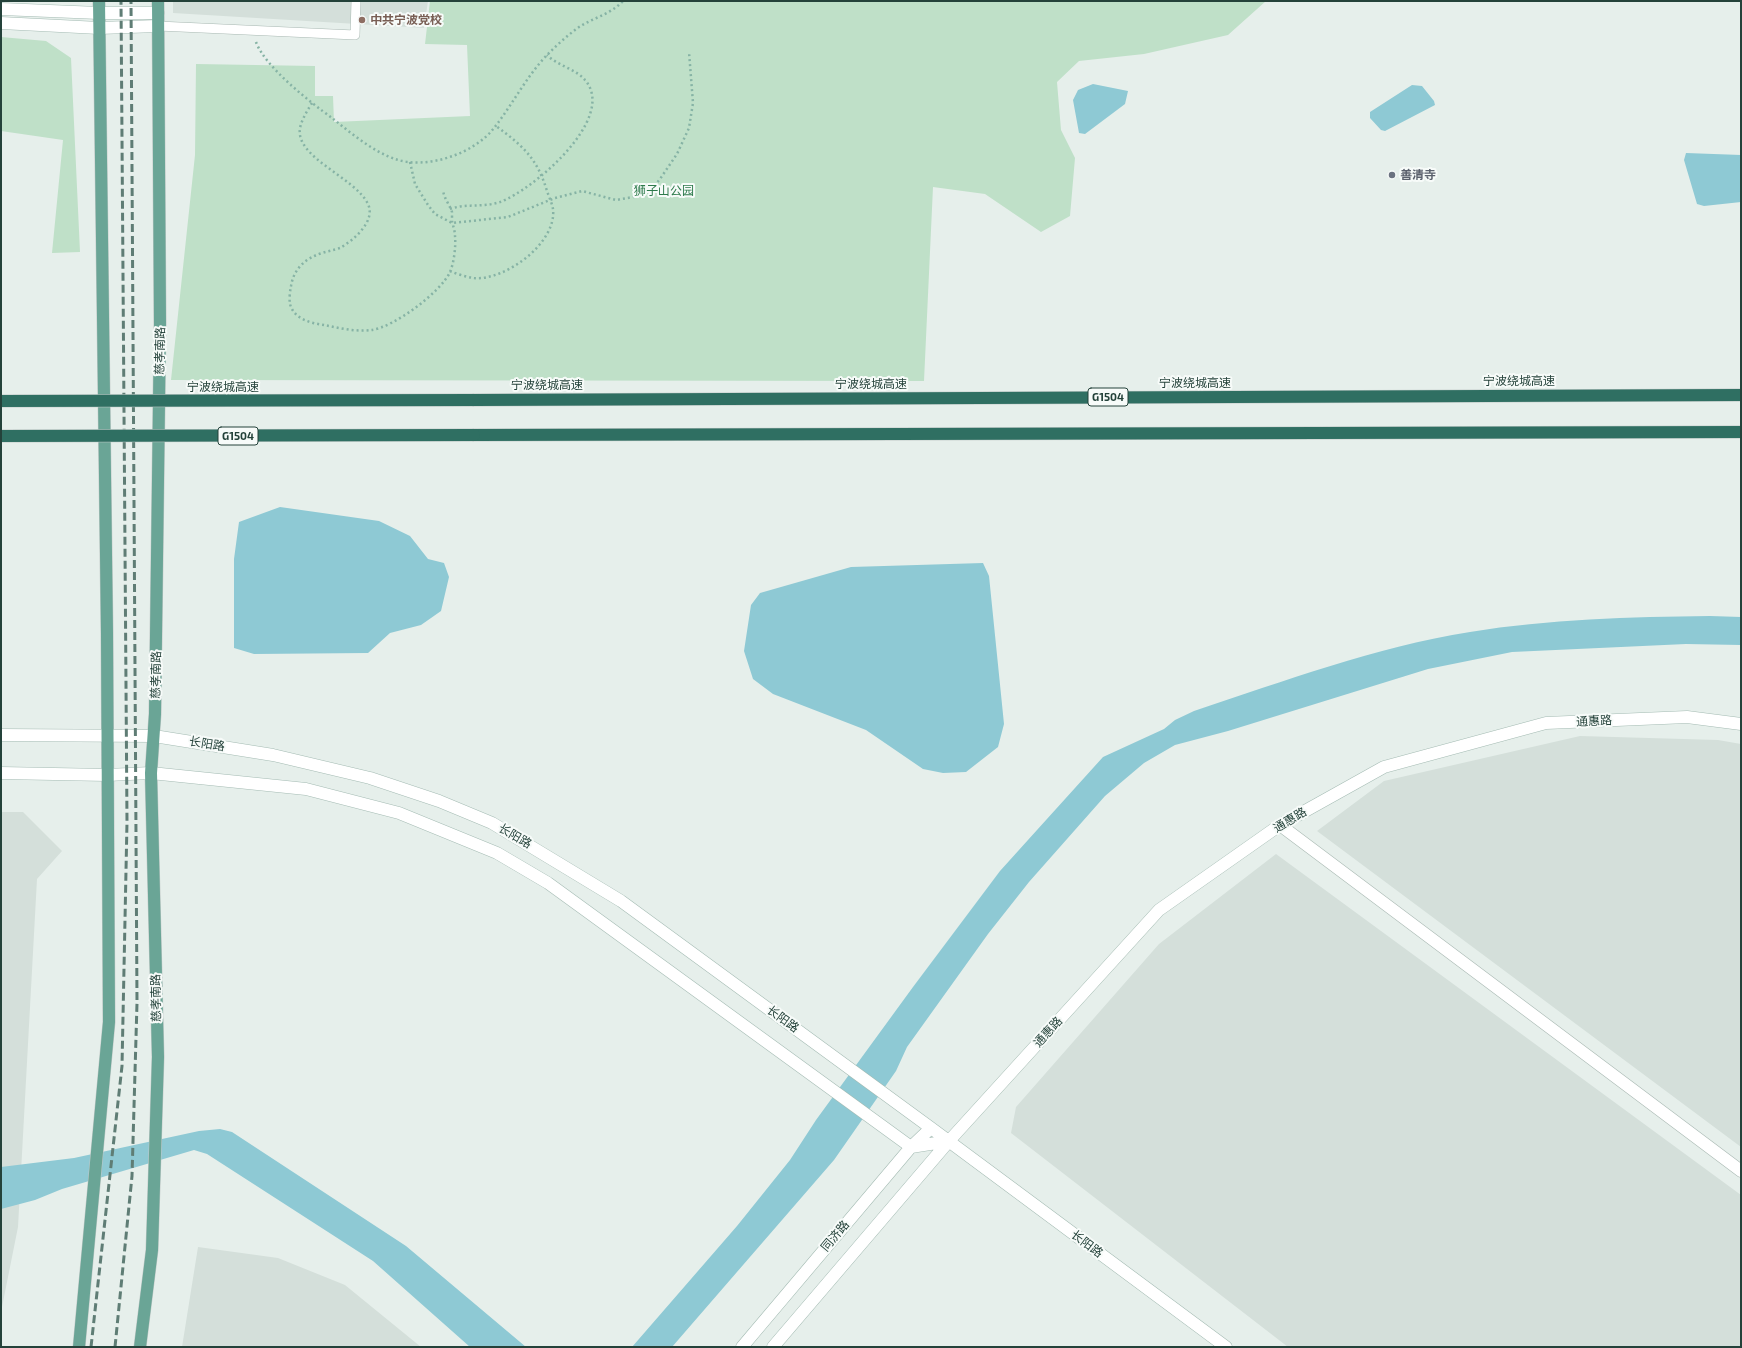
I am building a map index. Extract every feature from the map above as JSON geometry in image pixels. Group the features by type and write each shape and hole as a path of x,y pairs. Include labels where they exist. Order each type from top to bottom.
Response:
{"highway":[{"name":"宁波绕城高速","path":"1,401 1741,394"},
{"name":"G1504","path":"1,436 1741,432"}],"main road":[{"path":"79,1347 109,1022 99,7"},
{"path":"1,9 158,7"},
{"name":"慈孝南路","path":"140,1347 152,1250 158,1057 151,773 154,736 160,324 158,7"},
{"path":"1,23 99,28 158,26"},
{"name":"通惠路","path":"949,1141 1159,910 1280,825 1384,767 1546,723 1687,717 1741,724"},
{"name":"长阳路","path":"1,735 154,736 273,755 370,778 439,801 492,823 621,901 949,1141 1226,1347"},
{"name":"长阳路","path":"1,773 107,775 151,773 306,789 400,813 497,853 548,883 910,1147"},
{"path":"1280,825 1741,1171"},
{"name":"同济路","path":"742,1347 910,1147 931,1128"},
{"path":"910,1147 949,1141"},
{"name":"同济路","path":"773,1347 949,1141"}],"lane":[{"path":"158,26 354,35 356,1"}],"path":[{"path":"252,31 259,50 284,78 312,103 373,148 396,159 410,162 436,162 459,154 475,144 496,126 547,55 580,27 604,14 622,1"},
{"path":"410,162 415,184 428,205 435,214 452,223 508,217 550,200 582,191 616,200 640,196 652,189 677,154 688,128 693,103 689,52"},
{"path":"450,208 469,204 481,207 501,202 517,193 558,162 587,124 592,104 592,92 586,80 576,72 554,62 547,55"},
{"path":"312,103 300,128 301,140 308,152 359,191 368,204 370,214 367,223 356,236 340,248 321,253 306,260 299,266 293,278 290,303 296,315 314,324 353,330 373,330 412,310 438,290 450,271 456,235 452,223 452,212 442,190"},
{"path":"450,271 474,278 496,275 521,262 537,249 547,234 552,221 553,208 542,175 530,155 496,126"}],"shaded area":[{"name":"中共宁波党校","path":"173,1 428,1 424,28 173,13"},
{"path":"1580,736 1718,740 1741,744 1741,1147 1317,831 1384,781"},
{"path":"1,812 23,812 62,851 37,879 18,1227 1,1312"},
{"path":"1276,854 1741,1195 1741,1347 1288,1347 1011,1133 1016,1107 1159,944"},
{"path":"198,1247 278,1258 345,1285 421,1347 182,1347"}],"green space":[{"name":"狮子山公园","path":"430,1 1266,1 1228,35 1144,54 1079,61 1057,82 1061,130 1075,158 1070,216 1041,232 985,194 933,187 924,381 171,380 195,155 196,64 315,66 315,96 333,96 334,122 470,116 467,45 425,44"},
{"path":"1,37 46,41 71,58 80,252 52,253 63,140 1,131"}],"water":[{"path":"1093,84 1128,91 1125,104 1085,134 1079,133 1073,100 1078,90"},
{"path":"1412,85 1422,86 1434,101 1435,105 1385,131 1381,130 1370,118 1370,112"},
{"path":"1686,153 1741,155 1741,202 1704,206 1697,204 1684,160"},
{"path":"280,507 379,521 410,536 428,559 444,563 449,577 441,611 421,625 390,633 368,653 254,654 234,648 234,559 239,522"},
{"path":"983,563 989,576 1004,724 998,747 966,772 943,773 923,769 866,730 773,694 753,679 744,651 751,605 760,593 851,567"},
{"path":"1710,616 1741,617 1741,645 1686,644 1512,652 1428,669 1228,731 1175,745 1144,763 1105,796 1029,882 988,934 907,1047 896,1071 834,1160 672,1347 632,1347 737,1226 790,1160 816,1120 1000,871 1103,757 1164,729 1175,720 1194,711 1330,666 1400,646 1470,632 1560,621"},
{"path":"220,1129 232,1132 406,1246 526,1347 470,1347 373,1261 207,1154 194,1150 62,1189 35,1200 1,1209 1,1167 74,1158 199,1131"}],"railway":[{"path":"91,1347 122,1066 127,822 121,1"},
{"path":"115,1347 132,1176 137,1003 131,1"}],"place":[{"name":"中共宁波党校","path":"362,20"},
{"name":"善清寺","path":"1392,175"}]}
